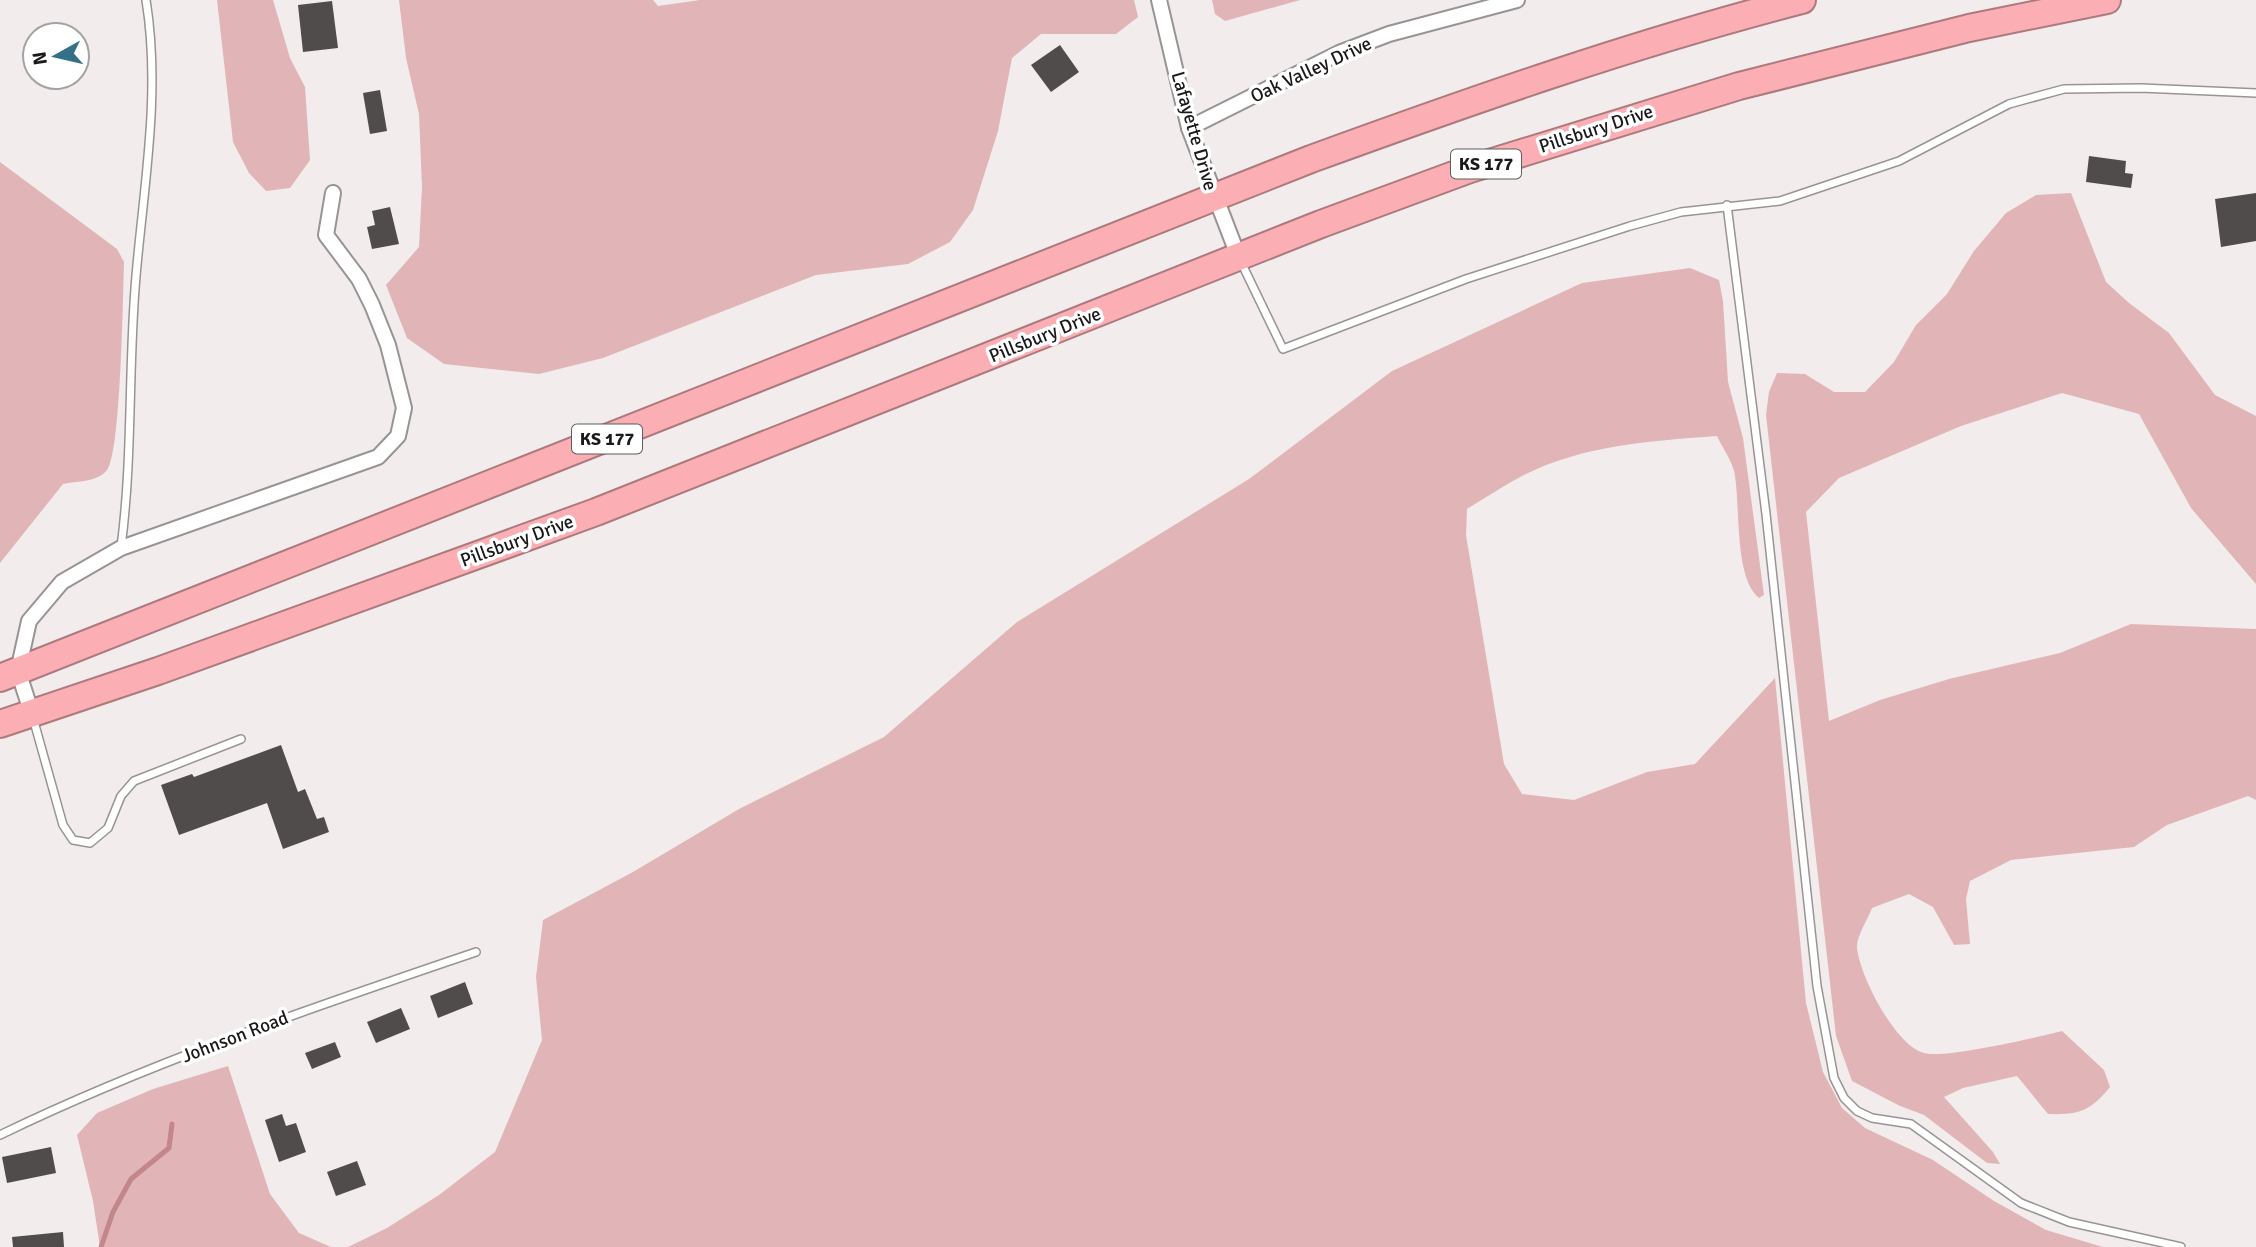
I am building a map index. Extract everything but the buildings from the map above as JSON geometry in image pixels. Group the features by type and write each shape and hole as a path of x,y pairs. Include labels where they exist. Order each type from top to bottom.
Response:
{"highway":[{"name":"KS 177","path":"9,675 1213,198 1460,104 1671,36 1802,0"},
{"name":"Pillsbury Drive","path":"0,724 596,512 1469,169 1621,120 1836,61 2107,0"}],"street":[{"name":"Lafayette Drive","path":"1159,0 1189,128 1213,198 1239,258"},
{"name":"Oak Valley Drive","path":"1189,128 1339,53 1389,34 1517,0"},
{"path":"32,713 9,675 29,621 62,582 121,548 378,457 398,436 404,408 388,345 359,279 326,235 333,193"}],"lane":[{"path":"121,548 127,504 135,278 151,134 152,35 146,0"},
{"path":"1239,258 1283,349 1465,279 1630,226 1681,212 1780,201 1899,161 2009,104 2064,89 2141,88 2256,93"},
{"path":"1727,205 1766,514 1817,986 1834,1078 1844,1098 1857,1111 1872,1118 1911,1125 2021,1203 2069,1222 2180,1247"},
{"path":"32,713 64,825 73,840 90,844 108,828 121,796 134,781 241,739"},
{"name":"Johnson Road","path":"0,1135 58,1107 275,1021 475,952"}],"shaded area":[{"path":"217,0 273,0 290,58 305,87 310,160 290,188 266,191 249,173 233,142"},
{"path":"399,0 653,0 658,6 700,0 1134,0 1138,17 1116,34 1041,34 1012,58 998,131 973,210 950,242 908,264 816,275 603,358 539,374 444,364 407,338 386,285 419,247 422,187 419,114 406,58"},
{"path":"1212,0 1300,0 1225,21 1215,14"},
{"path":"0,162 117,249 124,262 118,405 112,457 107,470 93,479 63,484 0,563"},
{"path":"2071,193 2106,282 2169,333 2215,395 2256,416 2256,584 2191,508 2139,414 2062,393 1961,426 1839,478 1806,512 1829,721 1880,700 1949,679 2060,653 2131,624 2256,629 2256,800 2248,796 2167,825 2134,847 2011,860 1970,881 1966,899 1970,944 1954,945 1933,907 1909,894 1872,908 1857,944 1860,961 1881,1009 1902,1038 1913,1048 1924,1053 1951,1053 2062,1031 2104,1070 2110,1087 2084,1110 2068,1114 2048,1114 2017,1076 1963,1088 1944,1097 1993,1152 2000,1164 1987,1163 1924,1115 1900,1106 1852,1081 1836,1036 1766,415 1769,392 1777,373 1805,374 1834,392 1865,392 1894,362 1916,325 1947,294 1974,251 2006,213 2036,195"},
{"path":"1690,268 1719,280 1723,301 1728,382 1743,438 1764,595 1759,598 1745,574 1739,538 1734,471 1717,436 1617,446 1568,457 1522,476 1467,509 1466,535 1504,764 1522,794 1574,800 1647,772 1695,764 1775,678 1806,1003 1823,1072 1842,1108 1865,1128 1933,1160 1994,1201 2046,1230 2103,1247 348,1247 387,1228 439,1195 495,1152 542,1040 536,977 543,920 633,872 739,809 884,737 1017,622 1249,479 1392,371 1582,283"},
{"path":"228,1066 270,1194 299,1233 331,1247 100,1247 93,1201 77,1135 97,1113 153,1089"}],"waterway":[{"path":"101,1247 113,1212 131,1179 169,1148 172,1124"}]}
